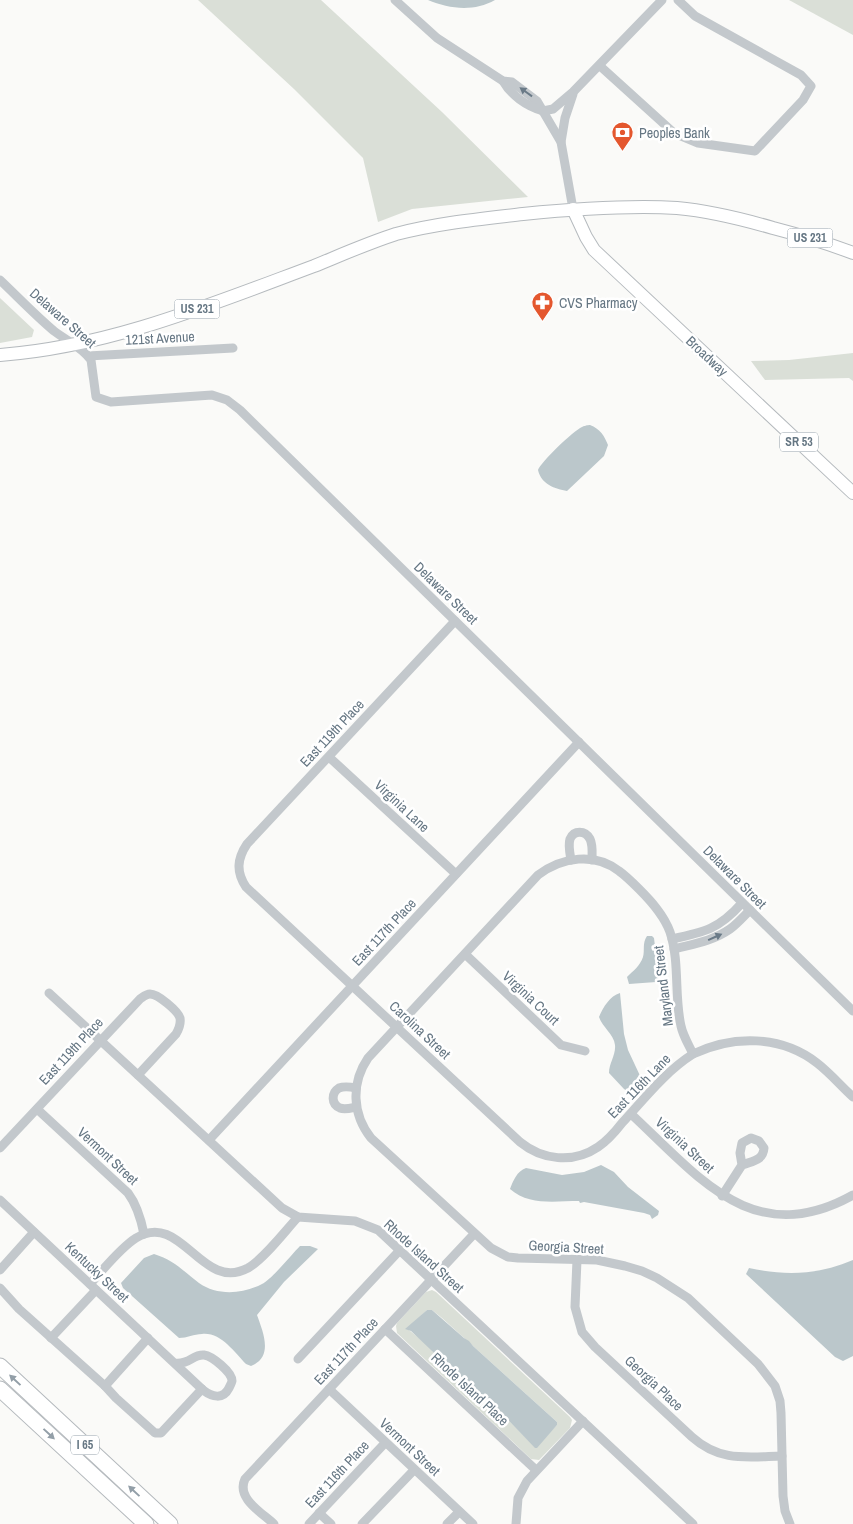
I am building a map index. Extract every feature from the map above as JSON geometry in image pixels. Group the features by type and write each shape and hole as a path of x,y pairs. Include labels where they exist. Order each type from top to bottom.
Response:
{"highway":[{"name":"I 65","path":"0,1366 170,1524"},
{"name":"I 65","path":"0,1390 146,1524"}],"main road":[{"name":"US 231","path":"0,355 28,353 76,345 141,328 216,303 396,234 462,220 573,209 679,208 736,218 853,253"},
{"name":"Broadway","path":"573,209 594,250 853,493"}],"street":[{"path":"395,0 437,38 503,81 508,90 532,108 543,112 553,109 573,92 662,0"},
{"path":"600,66 674,133 698,143 755,151 803,100 812,86 801,74 696,16 678,0"},
{"path":"573,92 565,118 561,142 573,209"},
{"path":"543,112 561,142"},
{"name":"Delaware Street","path":"0,280 55,332 76,345 88,356 91,360 96,397 111,402 212,395 227,400 240,410 853,1011"},
{"name":"121st Avenue","path":"88,356 233,348"},
{"name":"East 119th Place","path":"239,869 240,858 247,844 455,621"},
{"name":"East 117th Place","path":"209,1140 579,742"},
{"name":"Virginia Lane","path":"329,757 456,874"},
{"path":"571,860 570,838 575,833 580,832 589,838 592,860"},
{"name":"Maryland Street","path":"465,954 538,875 556,864 571,860 592,860 613,866 641,891 660,913 668,928 673,944 680,1020 693,1054"},
{"name":"Carolina Street","path":"239,869 242,881 246,887 520,1142 532,1150 550,1157 570,1158 592,1151 607,1140"},
{"path":"673,944 718,926 730,917 742,903"},
{"path":"673,944 704,942 719,936 731,928 750,910"},
{"path":"396,1026 465,954"},
{"name":"Virginia Court","path":"465,954 561,1045 585,1051"},
{"name":"Rhode Island Street","path":"49,993 282,1208 298,1217 347,1220 364,1223 378,1230 693,1524"},
{"name":"East 119th Place","path":"0,1148 140,999 150,994 160,996 178,1013 180,1026 176,1034 138,1075"},
{"name":"Georgia Street","path":"396,1026 368,1058 360,1072 356,1088 356,1107 363,1126 371,1138 474,1234 491,1248 508,1257 530,1260 597,1260 625,1266 642,1271 670,1285 688,1298 758,1364 775,1386 780,1402 783,1496 785,1512 790,1524"},
{"path":"693,1054 726,1042 751,1040 773,1042 814,1060 853,1097"},
{"name":"East 116th Lane","path":"607,1140 674,1068 693,1054"},
{"path":"356,1088 342,1087 334,1093 332,1100 340,1108 356,1107"},
{"name":"Vermont Street","path":"37,1109 134,1200 140,1215 144,1234"},
{"name":"Virginia Street","path":"631,1114 707,1184 722,1196 739,1205 757,1211 788,1215 810,1212 830,1206 853,1195"},
{"path":"722,1196 742,1164"},
{"name":"Kentucky Street","path":"0,1200 202,1389"},
{"path":"51,1338 130,1242 144,1234 162,1233 178,1239 208,1266 222,1272 237,1272 246,1269 258,1260 298,1217"},
{"path":"0,1270 34,1232"},
{"name":"East 117th Place","path":"274,1524 246,1498 242,1489 245,1479 474,1234"},
{"path":"298,1359 400,1250"},
{"name":"Georgia Place","path":"577,1260 575,1307 582,1332 595,1348 706,1449 734,1457 782,1456"},
{"path":"0,1288 19,1309 155,1433 161,1433 202,1389 211,1396 221,1396 228,1391 232,1380 228,1372 212,1357 206,1355 200,1355 182,1364 175,1363"},
{"name":"Rhode Island Place","path":"385,1329 536,1470"},
{"path":"105,1386 148,1338"},
{"name":"Vermont Street","path":"329,1389 472,1524"},
{"path":"516,1524 518,1498 527,1481 583,1421"},
{"name":"East 116th Place","path":"309,1524 385,1443"},
{"path":"362,1524 414,1470"},
{"path":"447,1524 459,1512"},
{"path":"319,1513 331,1524"}],"shaded area":[{"path":"198,0 321,0 442,112 528,197 412,209 378,222 363,158 294,89"},
{"path":"428,0 495,0 479,6 462,8"},
{"path":"789,0 853,0 853,35"},
{"path":"0,298 34,330 32,337 0,343"},
{"path":"853,353 853,381 849,378 765,380 751,361 789,360"},
{"path":"590,425 599,430 608,445 604,456 567,491 553,487 545,482 538,470 540,466 572,434"},
{"path":"647,936 654,938 659,979 656,982 629,984 627,977 642,960"},
{"path":"620,993 624,1034 628,1050 642,1080 637,1088 630,1093 609,1073 615,1045 613,1037 599,1017 607,1002"},
{"path":"601,1165 614,1172 628,1187 659,1211 658,1215 652,1219 650,1215 644,1213 584,1202 580,1203 579,1201 552,1202 534,1200 525,1198 510,1189 518,1174 526,1168 562,1175 584,1172"},
{"path":"300,1246 310,1246 318,1249 284,1282 257,1315 264,1336 265,1350 258,1362 251,1366 246,1364 227,1344 215,1336 202,1334 179,1338 123,1288 121,1283 144,1258 154,1254 173,1263 206,1287 222,1292 238,1292 266,1282"},
{"path":"853,1260 853,1356 843,1361 835,1357 746,1274 749,1268 762,1271 802,1273 827,1269"},
{"path":"432,1290 436,1292 570,1417 572,1420 570,1428 539,1460 531,1459 397,1333 397,1323 426,1292","holes":["427,1310 432,1310 557,1422 557,1425 537,1446 527,1439 494,1405 453,1372 425,1343 409,1330 410,1326"]},
{"path":"427,1310 432,1310 469,1341 557,1422 557,1425 537,1448 494,1405 456,1372 449,1373 451,1369 411,1331 405,1329"}],"place":[{"name":"Peoples Bank","path":"623,152"},
{"name":"CVS Pharmacy","path":"543,322"}]}
